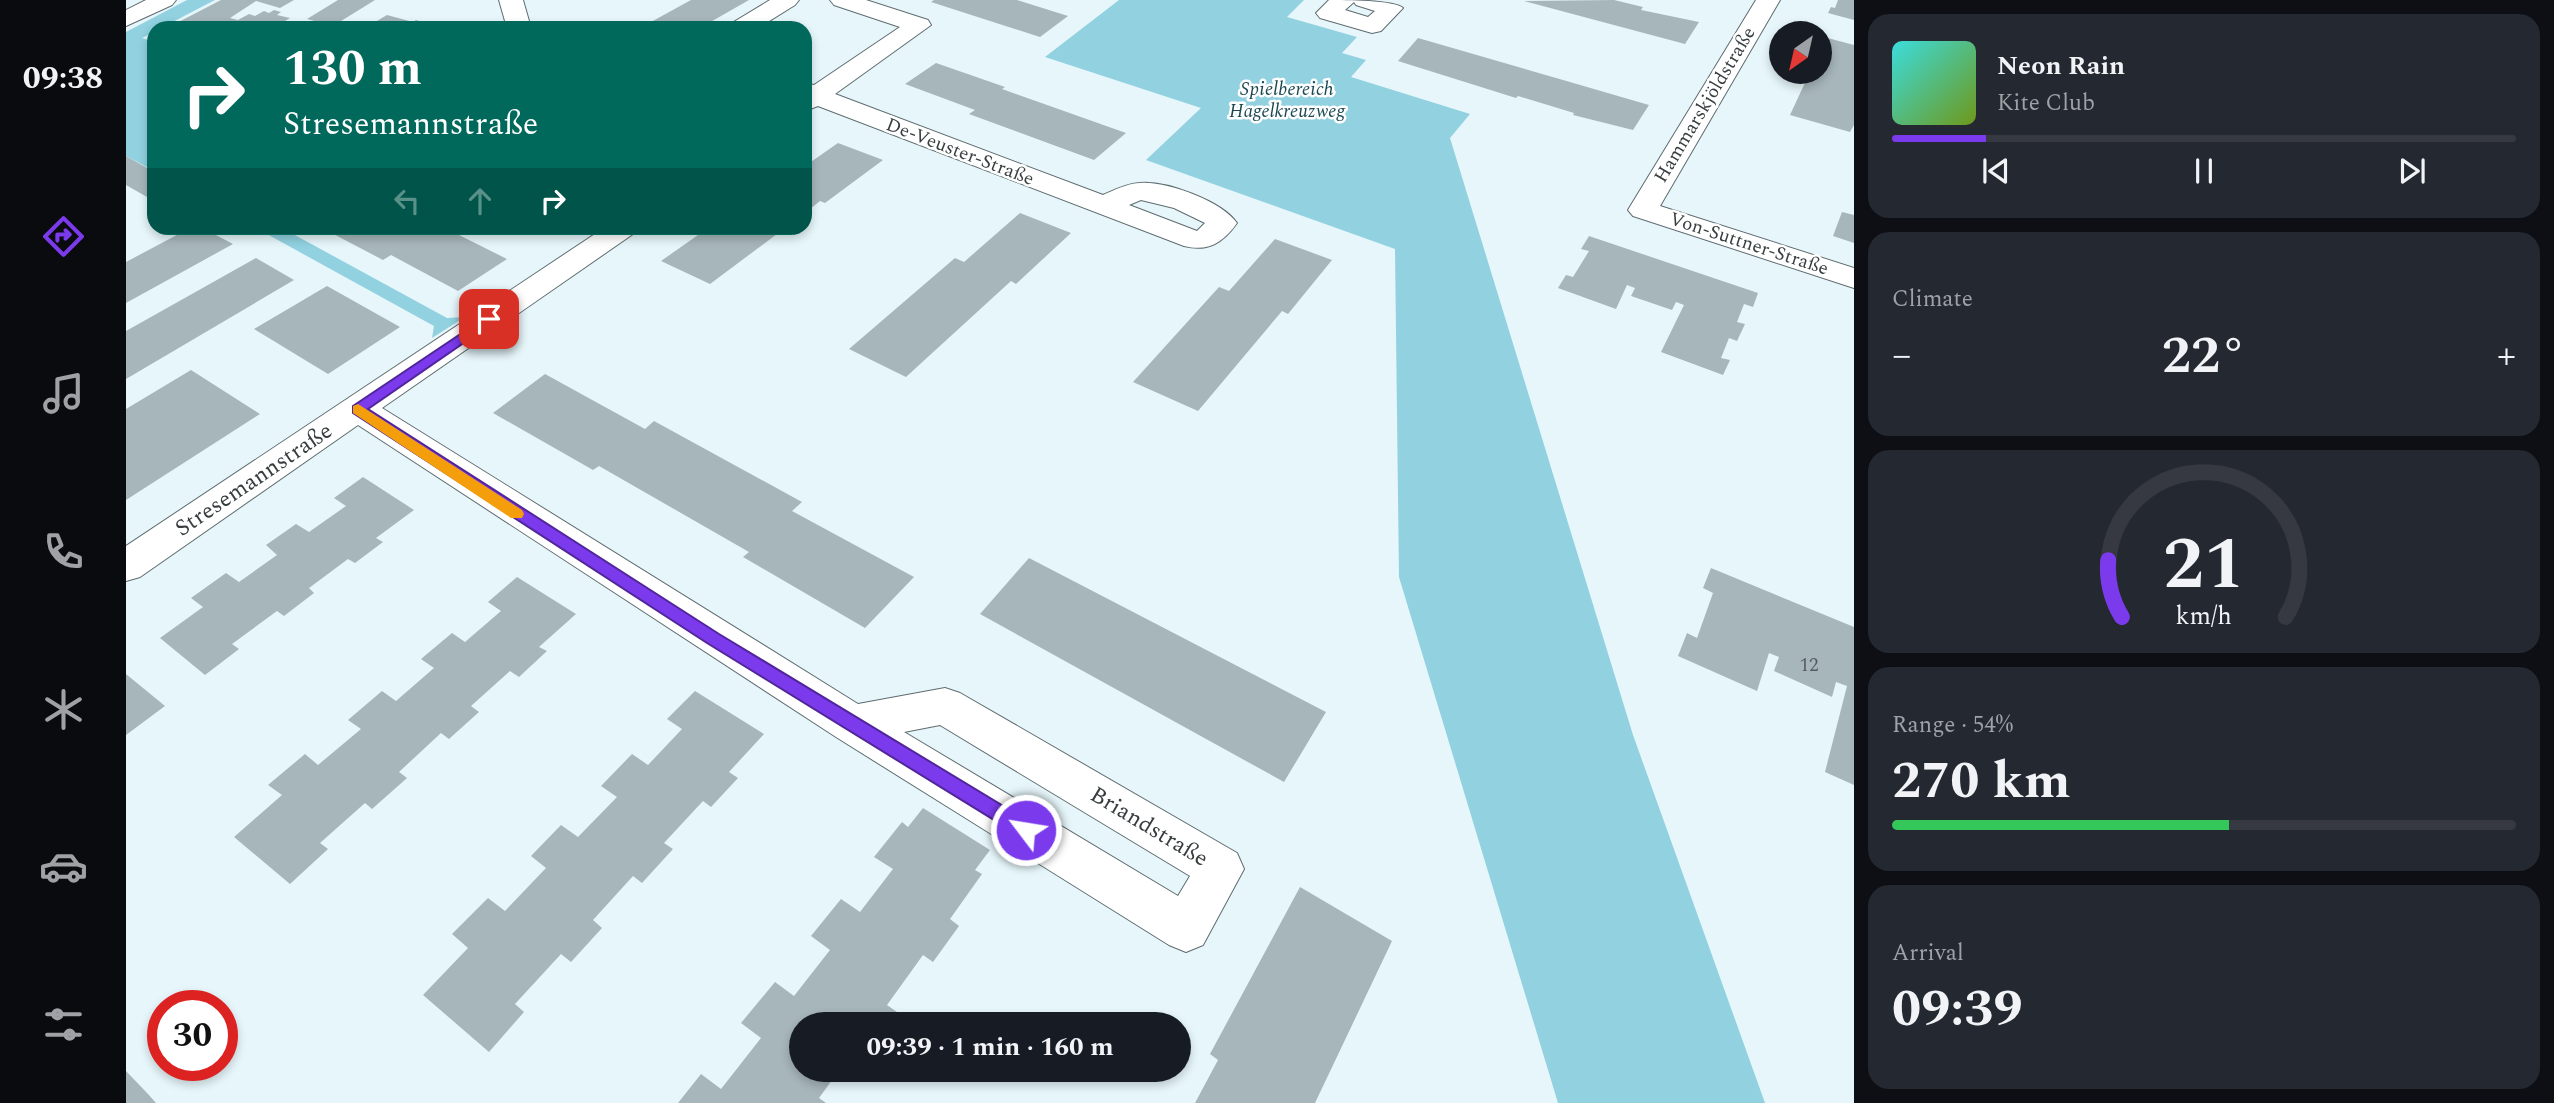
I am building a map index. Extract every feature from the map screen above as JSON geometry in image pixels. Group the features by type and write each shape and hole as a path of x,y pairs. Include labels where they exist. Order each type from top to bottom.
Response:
{"street":[{"path":"126,19 164,0"},
{"path":"512,0 517,21"},
{"path":"752,21 787,0"},
{"path":"812,94 919,25 842,0"},
{"path":"1343,0 1328,13 1372,26 1391,8 1364,0"},
{"name":"Hammarskjöldstraße","path":"1643,210 1768,0"},
{"name":"De-Veuster-Straße","path":"812,97 1105,206"},
{"name":"Von-Suttner-Straße","path":"1643,210 1854,278"},
{"name":"Stresemannstraße","path":"126,566 614,235"},
{"name":"Briandstraße","path":"358,409 550,536 851,724 1186,928 1220,869 945,706 851,724"}],"green space":[{"path":"187,0 215,0 174,21 147,21 147,36 142,38 147,40 147,167 126,156 126,32"},
{"name":"Spielbereich Hagelkreuzweg","path":"1119,0 1304,0 1287,17 1357,37 1342,53 1366,60 1351,77 1470,114 1450,138 1633,735 1765,1103 1558,1103 1399,577 1395,249 1146,160 1201,108 1045,57"},
{"path":"269,235 295,235 447,318 465,317 432,338 434,326"}],"building":[{"path":"221,0 294,0 280,8 256,1 230,18 238,20 249,14 255,16 274,10 281,12 277,15 290,18 285,21 180,21"},
{"path":"338,0 375,0 341,21 307,19"},
{"path":"691,0 749,0 712,21 653,21"},
{"path":"1017,0 1068,16 1040,37 931,2"},
{"path":"1614,0 1643,7 1641,10 1699,22 1685,44 1524,1"},
{"path":"1838,0 1854,0 1854,20 1828,13 1831,7 1835,8"},
{"path":"387,15 409,21 377,21"},
{"path":"1418,38 1649,105 1633,130 1573,115 1574,113 1398,61"},
{"path":"1832,39 1854,45 1854,125 1850,132 1790,115 1804,84 1832,84"},
{"path":"936,63 1126,133 1094,160 969,114 975,110 905,84"},
{"path":"838,143 883,160 825,203 820,201 812,207 812,161"},
{"path":"126,156 147,168 147,197 126,185"},
{"path":"1842,212 1854,215 1854,243 1833,236"},
{"path":"1020,213 1071,233 1016,284 1011,281 906,377 849,349 955,258 964,262"},
{"path":"177,235 216,235 233,244 126,303 126,262"},
{"path":"335,235 459,235 507,259 458,291 391,255 383,260"},
{"path":"698,235 776,235 710,284 661,261"},
{"path":"1589,236 1758,293 1753,307 1744,304 1737,322 1745,324 1737,341 1729,338 1721,358 1730,360 1723,375 1661,352 1684,305 1676,302 1672,310 1631,296 1635,288 1627,285 1616,309 1558,288 1566,275 1573,277 1589,251 1581,249"},
{"path":"1275,239 1332,260 1288,314 1282,311 1198,411 1133,382 1219,287 1229,291"},
{"path":"256,258 294,280 126,379 126,331"},
{"path":"327,286 400,327 328,374 254,329"},
{"path":"191,370 260,414 126,500 126,409"},
{"path":"545,374 645,429 654,421 802,502 792,511 914,577 865,628 743,557 749,552 599,466 593,470 493,413"},
{"path":"363,477 414,510 376,538 383,542 355,563 348,559 309,588 314,593 284,616 277,611 232,644 239,649 205,675 160,638 203,607 191,598 226,573 239,582 277,555 266,545 296,524 309,532 346,506 334,498"},
{"path":"1029,558 1326,712 1284,782 980,614"},
{"path":"1711,568 1854,627 1854,785 1825,772 1847,686 1836,682 1832,697 1774,671 1779,657 1769,653 1757,691 1678,656 1687,633 1697,638 1713,593 1703,588"},
{"path":"517,577 576,614 539,647 547,651 519,677 510,671 471,706 479,712 449,739 441,733 399,772 407,778 372,809 365,803 320,843 328,849 290,884 234,837 282,795 268,785 305,754 318,765 361,729 348,720 382,691 396,701 434,668 421,659 452,633 465,642 501,611 488,602"},
{"path":"126,674 165,706 126,735"},
{"path":"695,691 764,734 729,772 738,778 711,807 703,801 664,843 673,849 642,883 633,876 593,920 602,928 571,962 561,954 515,1004 524,1012 489,1052 423,995 468,948 452,934 488,898 505,911 546,868 531,856 561,825 578,837 617,797 601,786 632,754 648,765 682,729 667,719"},
{"path":"923,808 990,850 975,870 982,874 950,919 959,926 933,962 923,955 887,1005 897,1012 789,1012 789,1082 831,1082 819,1098 826,1103 678,1103 701,1074 721,1089 761,1038 741,1023 775,982 794,996 830,950 811,936 841,899 860,912 893,869 874,857 902,822 908,827"},
{"path":"1300,887 1392,941 1315,1103 1195,1103 1218,1060 1210,1054"},
{"path":"126,1071 148,1094 156,1103 126,1103"}],"slow traffic":[{"path":"358,409 517,514"}],"route":[{"path":"489,319 358,409 713,638 1026,830"}]}
